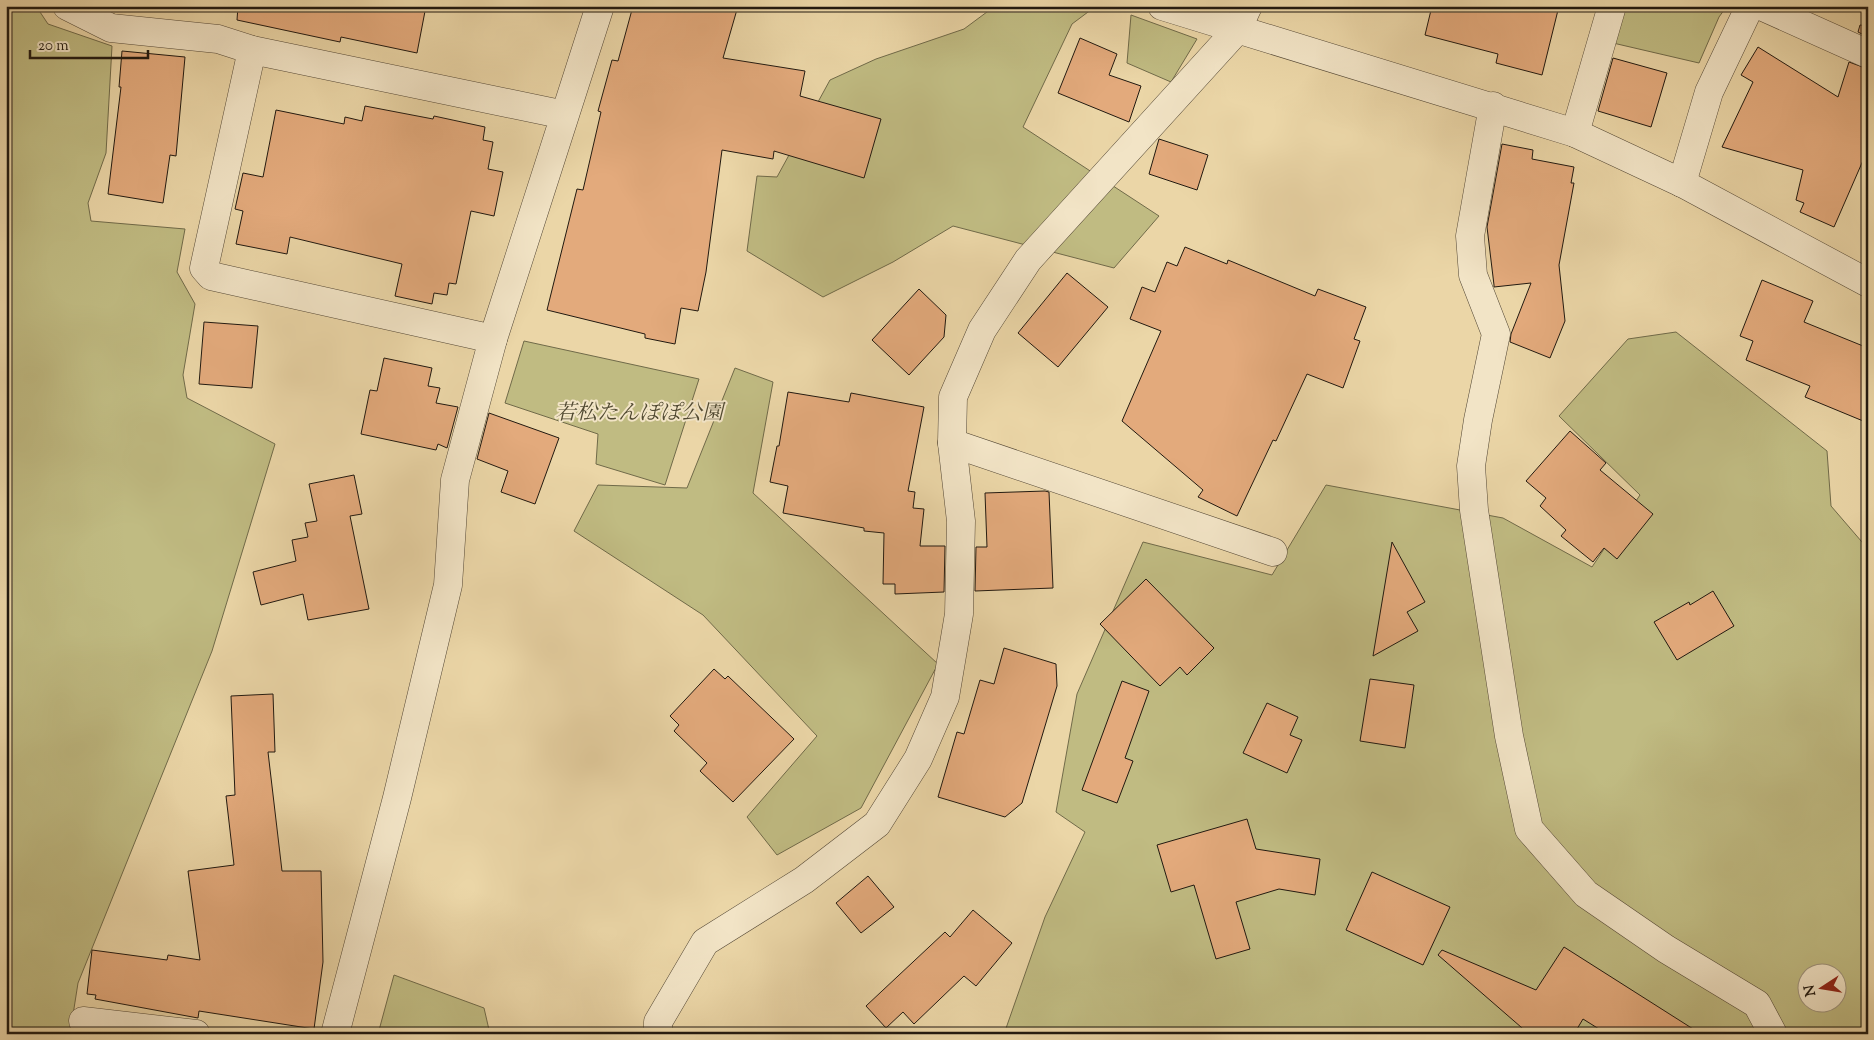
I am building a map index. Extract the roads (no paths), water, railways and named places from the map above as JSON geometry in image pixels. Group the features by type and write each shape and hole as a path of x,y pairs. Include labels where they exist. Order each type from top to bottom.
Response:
{"street":[{"path":"67,6 111,28 218,39 252,50 565,115"},
{"path":"335,1034 397,798 448,585 456,480 493,339 600,6"},
{"path":"1162,6 1242,18 1494,106 1576,132 1682,183 1868,283"},
{"path":"1576,132 1612,6"},
{"path":"1682,183 1709,92 1750,6"},
{"path":"1761,6 1868,54"},
{"path":"658,1034 658,1022 705,942 804,880 878,824 918,759 945,698 959,614 961,521 952,443 953,397 982,330 1028,260 1242,18"},
{"path":"252,50 204,268 211,276 493,339"},
{"path":"1494,106 1470,236 1473,275 1496,334 1478,420 1471,466 1474,510 1509,736 1529,829 1586,894 1666,949 1757,1004 1772,1034"},
{"path":"952,443 1273,552"},
{"path":"83,1021 196,1034"}],"park label":[{"name":"若松たんぽぽ公園","path":"639,412"}]}
